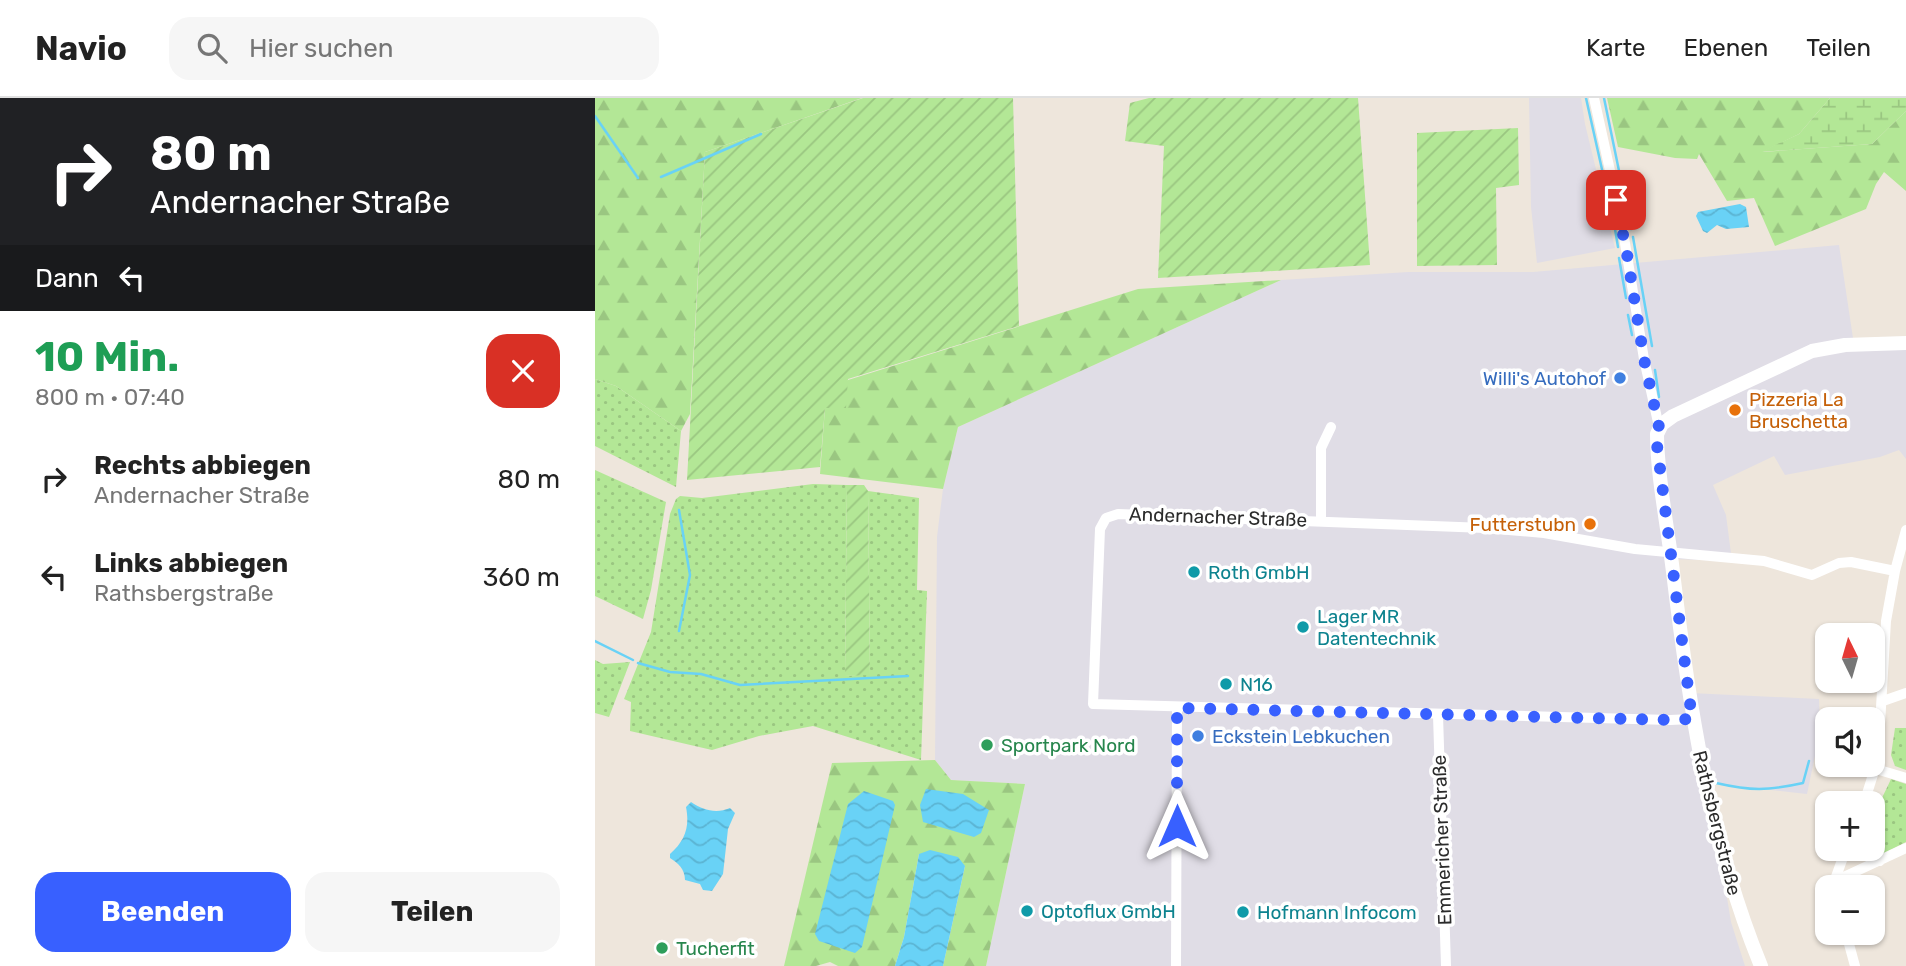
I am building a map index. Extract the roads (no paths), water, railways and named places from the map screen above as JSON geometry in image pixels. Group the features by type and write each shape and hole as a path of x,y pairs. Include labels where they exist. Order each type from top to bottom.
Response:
{"street":[{"name":"Rathsbergstraße","path":"1594,98 1624,235 1644,359 1659,427 1657,445 1692,719 1702,773 1719,843 1761,966"},
{"path":"1659,427 1681,411 1812,351 1845,345 1906,343"},
{"name":"Andernacher Straße","path":"1321,521 1321,448 1331,427"},
{"name":"Andernacher Straße","path":"1692,719 1438,715 1093,704 1100,529 1106,518 1118,514 1516,531 1635,549 1764,561 1812,576 1828,567 1851,562 1895,570"},
{"path":"1882,707 1886,621 1895,570 1906,530"},
{"path":"1883,701 1906,693"},
{"path":"1177,708 1177,966"},
{"name":"Emmericher Straße","path":"1438,715 1446,966"},
{"path":"1885,772 1906,778"},
{"path":"1885,858 1906,848"},
{"path":"1852,875 1879,861"},
{"path":"1849,945 1855,966"}],"water":[{"path":"1740,204 1746,207 1749,227 1726,229 1717,225 1707,233 1703,231 1696,216 1698,212"},
{"path":"926,789 963,794 989,810 981,833 974,837 923,822 920,805"},
{"path":"864,791 893,801 895,805 862,947 855,953 819,941 815,934 848,804"},
{"path":"691,802 710,810 730,808 735,813 728,829 723,874 712,891 703,890 700,884 685,880 681,867 670,858 685,833 686,807"},
{"path":"930,850 958,857 965,866 943,966 895,966 904,937 919,854"}],"waterway":[{"path":"1586,98 1612,214"},
{"path":"1604,98 1631,229"},
{"path":"595,116 638,178"},
{"path":"661,177 761,134"},
{"path":"1615,229 1618,247"},
{"path":"1633,237 1652,346"},
{"path":"1619,258 1626,298"},
{"path":"1628,315 1632,335"},
{"path":"1655,370 1659,397"},
{"path":"679,510 690,575 679,631"},
{"path":"595,641 633,660"},
{"path":"638,663 670,672 701,674 740,685 908,676"},
{"path":"1716,783 1759,789 1803,783 1809,761"}],"place":[{"name":"Willi's Autohof","path":"1620,378"},
{"name":"Pizzeria La Bruschetta","path":"1735,410"},
{"name":"Futterstubn","path":"1590,524"},
{"name":"Roth GmbH","path":"1194,572"},
{"name":"Lager MR Datentechnik","path":"1303,627"},
{"name":"N16","path":"1226,684"},
{"name":"Eckstein Lebkuchen","path":"1198,736"},
{"name":"Sportpark Nord","path":"987,745"},
{"name":"Optoflux GmbH","path":"1027,911"},
{"name":"Hofmann Infocom","path":"1243,912"},
{"name":"Tucherfit","path":"662,948"}]}
